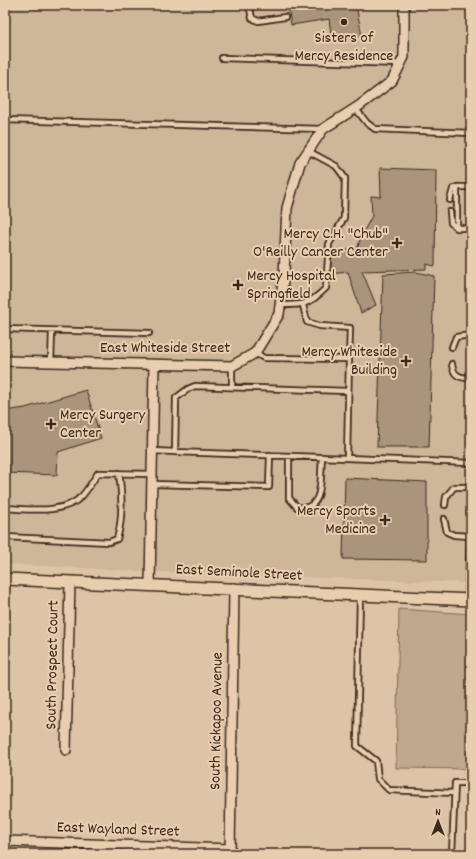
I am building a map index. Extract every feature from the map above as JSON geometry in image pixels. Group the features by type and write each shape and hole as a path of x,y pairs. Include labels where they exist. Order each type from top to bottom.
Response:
{"street":[{"name":"East Whiteside Street","path":"5,361 232,366 254,353 279,314 284,274 287,208 300,163 323,129 392,81 404,57 404,5"},
{"path":"150,585 154,365"},
{"name":"East Seminole Street","path":"5,579 234,588 470,600"},
{"name":"South Prospect Court","path":"66,750 70,582"},
{"name":"South Kickapoo Avenue","path":"230,852 234,588"},
{"name":"East Wayland Street","path":"5,841 230,852"}],"lane":[{"path":"248,5 252,18 258,21 284,17"},
{"path":"222,58 400,64"},
{"path":"355,108 367,123 375,129 471,133"},
{"path":"5,120 323,129"},
{"path":"280,306 303,305 320,295 326,288 328,244 344,218 344,178 336,166 308,151"},
{"path":"450,200 453,189 457,187 471,186"},
{"path":"457,187 457,228"},
{"path":"450,212 451,223 457,228 471,228"},
{"path":"303,305 307,322 320,326 350,328 347,458"},
{"path":"5,329 149,333"},
{"path":"51,363 52,331"},
{"path":"452,347 456,337 471,335"},
{"path":"254,353 264,358 349,359"},
{"path":"452,364 453,370 460,378 471,378"},
{"path":"232,366 232,387"},
{"path":"175,452 176,398 188,389 195,386 348,391"},
{"path":"153,451 471,463"},
{"path":"152,484 269,487 270,455"},
{"path":"289,456 289,498 297,507 304,508 311,507 319,496 322,457"},
{"path":"5,508 51,510 69,504 81,497 98,473 152,474"},
{"path":"5,537 109,542 116,539 119,530 121,496 119,473"},
{"path":"445,505 446,497 454,487 471,487"},
{"path":"470,600 471,494"},
{"path":"444,519 447,532 454,535 470,536"},
{"path":"360,595 357,746 376,761 378,779 389,790 454,793"},
{"path":"452,854 455,783 471,783"}],"shaded area":[{"name":"Mercy Hospital Springfield","path":"5,5 471,5 471,583 134,571 5,564"},
{"path":"399,609 471,614 471,769 396,768"}],"building":[{"name":"Sisters of Mercy Residence","path":"288,5 356,5 362,36 332,41 329,19 291,25"},
{"name":"Mercy C.H. \"Chub\" O'Reilly Cancer Center","path":"380,168 436,170 435,266 426,264 426,269 362,271 376,305 361,313 348,272 330,274 332,250 357,250 361,236 372,216 371,196 381,197"},
{"name":"Mercy Whiteside Building","path":"416,272 434,276 429,447 377,447 383,274"},
{"name":"Mercy Surgery Center","path":"86,390 101,438 58,452 57,475 5,473 5,411 25,408"},
{"name":"Mercy Sports Medicine","path":"345,478 427,482 427,560 343,559"}],"place":[{"name":"Sisters of Mercy Residence","path":"344,22"},
{"name":"Mercy C.H. \"Chub\" O'Reilly Cancer Center","path":"397,243"},
{"name":"Mercy Hospital Springfield","path":"238,285"},
{"name":"Mercy Whiteside Building","path":"406,361"},
{"name":"Mercy Surgery Center","path":"51,424"},
{"name":"Mercy Sports Medicine","path":"385,520"}]}
